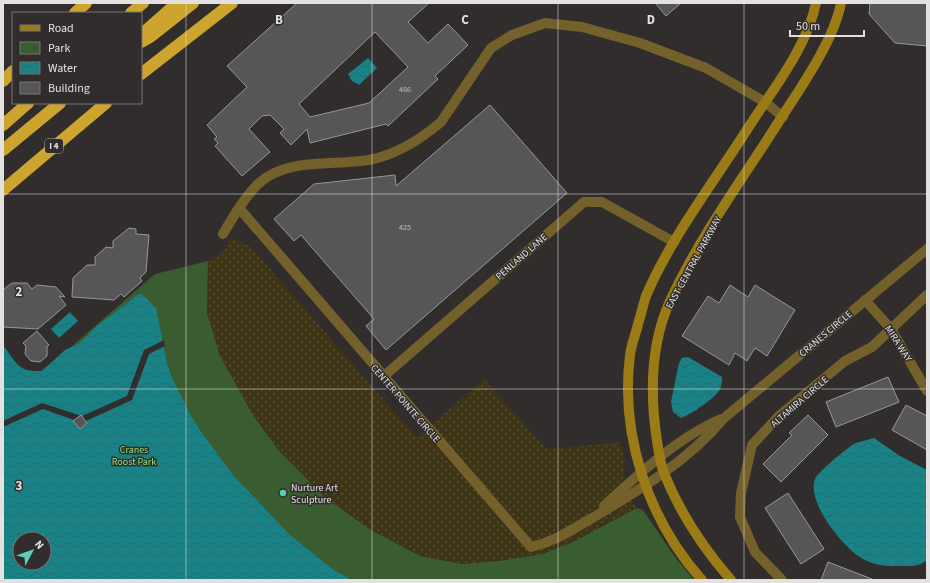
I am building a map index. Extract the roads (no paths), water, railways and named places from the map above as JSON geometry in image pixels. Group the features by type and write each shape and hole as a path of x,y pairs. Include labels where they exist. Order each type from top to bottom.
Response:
{"highway":[{"path":"76,12 86,3"},
{"path":"128,12 136,3"},
{"path":"132,12 143,3"},
{"path":"142,34 177,3"},
{"path":"142,41 150,37 193,3"},
{"path":"142,73 232,3"},
{"path":"3,81 12,73"},
{"path":"3,125 27,104"},
{"path":"3,150 59,104"},
{"name":"I 4","path":"3,190 105,104"}],"main road":[{"path":"702,580 669,536 646,487 641,472 631,431 628,389 630,354 646,297 674,242 794,58 816,3"},
{"name":"EAST CENTRAL PARKWAY","path":"731,580 696,535 664,473 660,458 654,419 652,387 661,328 670,301 702,242 818,61 840,12 841,3"}],"street":[{"path":"223,234 239,208 259,184 292,166 370,160 400,150 441,122 491,48 512,35 544,23 582,27 640,43 706,68 765,102 782,117"},
{"name":"PENLAND LANE","path":"384,376 584,202 602,202 674,242"},
{"name":"CENTER POINTE CIRCLE","path":"239,208 532,548 570,533 590,519 646,487"},
{"name":"CRANES CIRCLE","path":"646,487 709,435 722,418 927,249"},
{"name":"ALTAMIRA CIRCLE","path":"782,580 755,552 740,517 741,493 752,445 780,415 846,361 872,347 927,295"},
{"name":"MIRA WAY","path":"865,300 891,329 927,391"},
{"name":"CRANES CIRCLE","path":"641,472 706,425 722,418"},
{"name":"CENTER POINTE CIRCLE","path":"590,519 641,472"}],"water":[{"path":"368,58 377,68 359,85 352,81 348,74"},
{"name":"Cranes Roost Park","path":"139,294 143,295 156,308 167,363 172,378 199,429 233,475 290,535 335,571 352,580 3,580 3,345 22,368 27,370 42,371 65,350 80,343 98,325"},
{"path":"70,312 78,321 59,338 51,329"},
{"path":"688,357 722,377 722,383 718,393 696,410 681,418 673,412 671,402 679,363 682,358"},
{"path":"874,438 900,456 927,470 927,560 915,566 891,566 872,563 855,554 846,546 828,524 816,500 814,489 815,479 817,476 852,445"}],"place":[{"name":"Nurture Art Sculpture","path":"283,493"}]}
